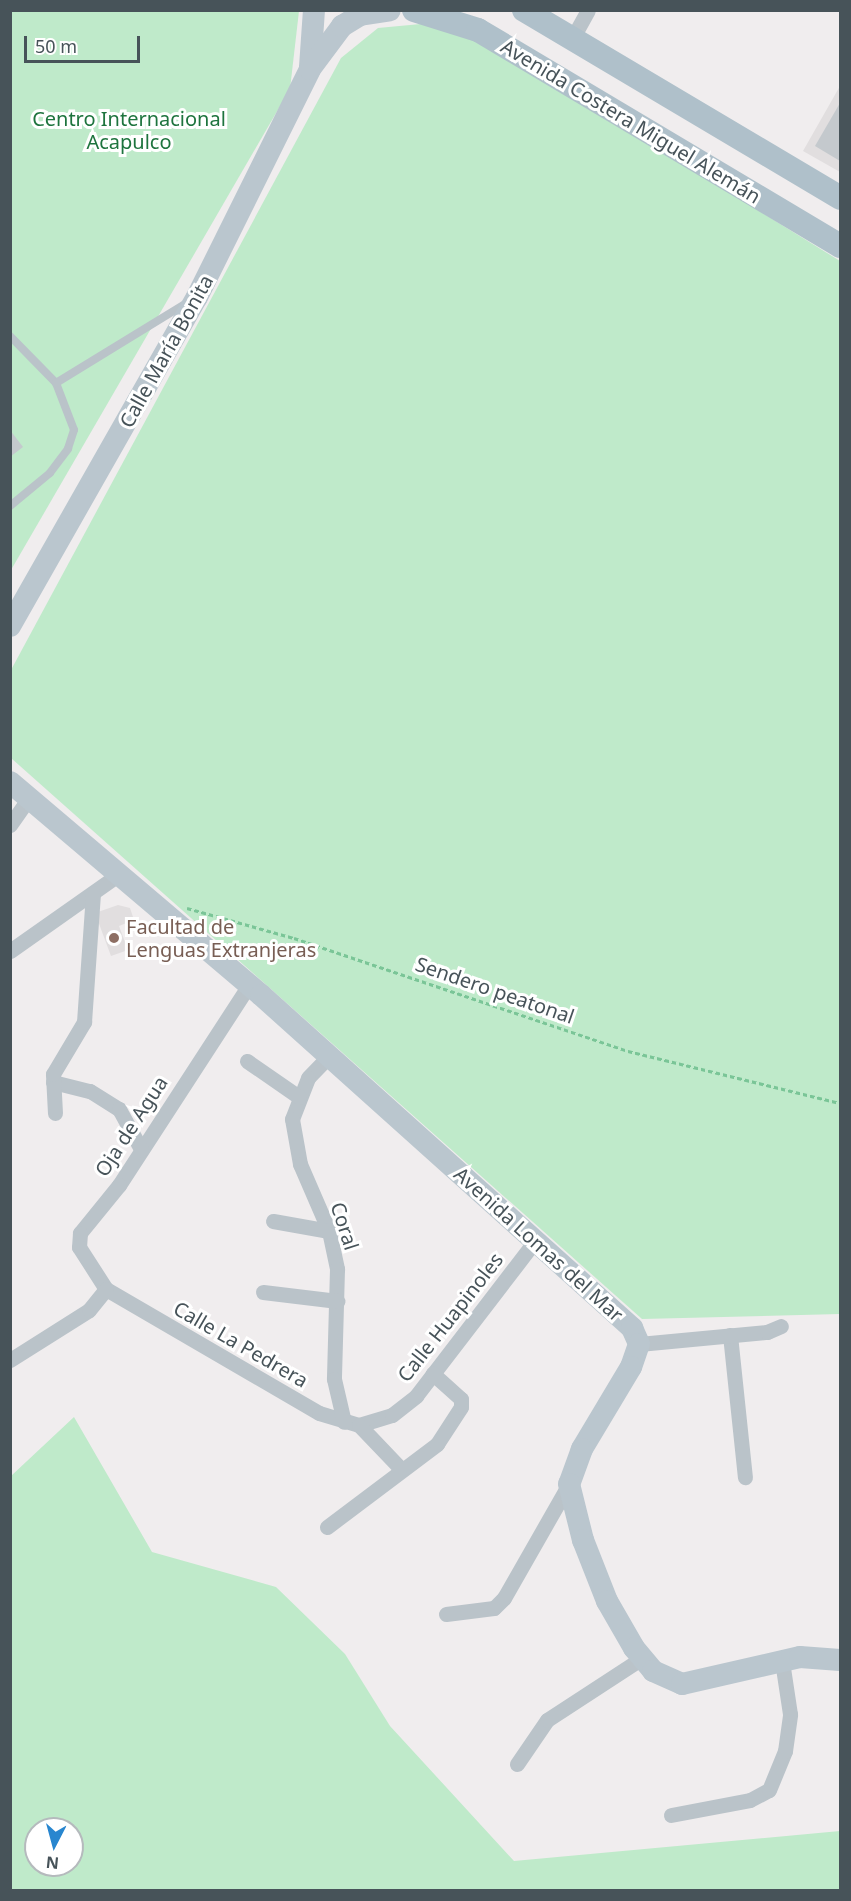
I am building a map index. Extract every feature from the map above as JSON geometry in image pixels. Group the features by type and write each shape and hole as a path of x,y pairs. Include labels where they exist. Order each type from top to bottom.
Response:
{"main road":[{"name":"Calle María Bonita","path":"310,69 314,10"},
{"name":"Calle María Bonita","path":"10,626 197,297 310,69 342,26 360,15 390,10"},
{"name":"Avenida Costera Miguel Alemán","path":"414,10 478,30 840,246"},
{"name":"Avenida Costera Miguel Alemán","path":"525,10 840,198"},
{"name":"Avenida Lomas del Mar","path":"10,782 249,985 623,1317 639,1344"},
{"path":"639,1344 632,1367 582,1449 569,1484 583,1540 607,1601 642,1658 653,1671 682,1684 800,1658 840,1660"}],"street":[{"path":"572,39 588,10"},
{"path":"10,825 29,798"},
{"path":"10,951 119,874"},
{"path":"55,1113 53,1082 60,1056 84,1022 93,893"},
{"name":"Oja de Agua","path":"106,1289 79,1247 80,1233 119,1185 249,985"},
{"name":"Coral","path":"329,1056 308,1078 299,1096 292,1119 293,1138 329,1231 337,1300 334,1379 351,1423"},
{"path":"246,1061 299,1096"},
{"path":"53,1082 90,1091 118,1109 141,1149"},
{"path":"273,1221 329,1231"},
{"name":"Calle Huapinoles","path":"351,1423 392,1415 416,1396 535,1241"},
{"path":"10,1360 89,1310 106,1289"},
{"name":"Calle La Pedrera","path":"106,1289 207,1351 319,1413 351,1423"},
{"path":"263,1292 337,1300"},
{"path":"639,1344 767,1332 781,1326"},
{"path":"730,1335 746,1477"},
{"path":"327,1527 437,1444 461,1407 458,1394 433,1374"},
{"path":"351,1423 402,1470"},
{"path":"446,1614 494,1608 504,1598 569,1484"},
{"path":"517,1764 547,1720 642,1658"},
{"path":"671,1815 750,1800 772,1785 785,1751 790,1714 782,1661"}],"lane":[{"path":"56,383 197,297"},
{"path":"10,336 56,383 74,425 68,449 50,473 10,506"}],"path":[{"name":"Sendero peatonal","path":"176,904 294,938 628,1051 840,1104"}],"shaded area":[{"path":"840,86 840,172 803,151"},
{"name":"Facultad de Lenguas Extranjeras","path":"118,905 130,908 134,920 119,926 128,950 111,956 95,913"}],"green space":[{"name":"Centro Internacional Acapulco","path":"11,11 299,11 290,89 11,570"},
{"path":"442,22 490,45 840,261 840,1314 642,1319 11,758 11,670 341,58 378,28"},
{"path":"74,1417 152,1552 276,1587 345,1654 390,1726 514,1861 840,1831 840,1890 11,1890 11,1476"}],"building":[{"path":"840,103 840,161 815,146"},
{"path":"10,430 23,447 10,457"}],"place":[{"name":"Facultad de Lenguas Extranjeras","path":"114,938"}]}
